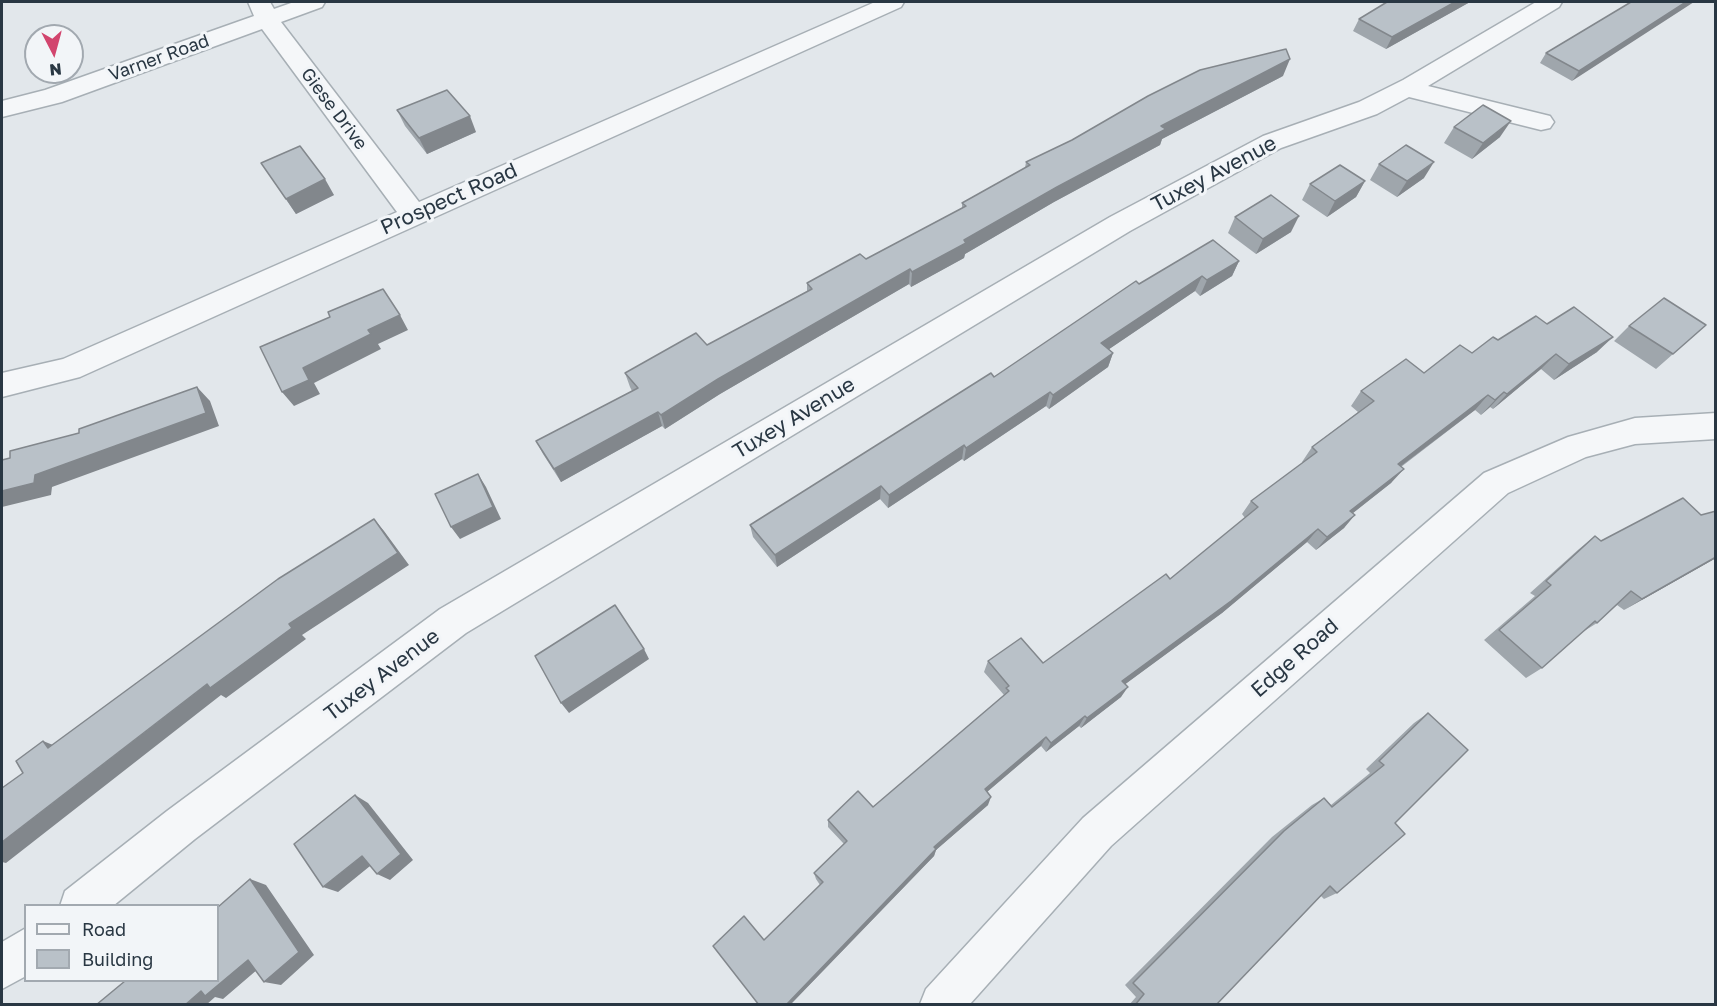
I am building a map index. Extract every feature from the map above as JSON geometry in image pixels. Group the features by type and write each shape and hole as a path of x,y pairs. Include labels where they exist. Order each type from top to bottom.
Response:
{"street":[{"name":"Varner Road","path":"2,109 53,96 263,10 314,2"},
{"name":"Prospect Road","path":"2,385 69,369 893,2"},
{"name":"Tuxey Avenue","path":"82,904 181,825 453,621 1120,224 1226,164 1272,142 1368,108 1551,2"},
{"name":"Giese Drive","path":"263,10 413,214"},
{"path":"1406,88 1541,122"},
{"name":"Edge Road","path":"941,1005 1097,832 1496,483 1579,446 1635,430 1716,426"},
{"path":"2,968 24,951"}],"building":[{"path":"1387,2 1455,2 1392,37 1359,19"},
{"path":"1631,2 1686,2 1579,71 1546,53"},
{"path":"1286,49 1290,59 1161,126 1166,129 964,240 966,243 912,272 910,269 718,379 661,415 658,412 554,469 536,441 638,388 625,373 696,333 707,345 812,289 807,283 860,254 866,259 966,206 962,203 1030,165 1026,162 1072,140 1148,96 1200,70"},
{"path":"447,90 470,116 419,138 397,110"},
{"path":"1483,105 1511,121 1483,143 1454,127"},
{"path":"1406,145 1434,162 1407,181 1379,164"},
{"path":"300,146 325,179 286,199 261,163"},
{"path":"1340,165 1365,181 1335,201 1310,184"},
{"path":"1271,195 1299,216 1263,239 1235,217"},
{"path":"1213,240 1239,261 1207,280 1202,276 1101,343 1113,353 1053,395 1050,392 966,448 964,445 889,495 881,486 775,555 750,525 991,373 994,377 1136,281 1139,284"},
{"path":"383,289 400,315 368,330 371,334 303,368 309,380 282,392 260,347 330,317 328,312"},
{"path":"1664,298 1706,325 1673,354 1629,326"},
{"path":"1574,307 1613,337 1569,364 1556,354 1507,394 1504,392 1495,400 1488,395 1398,464 1404,469 1350,511 1355,515 1327,537 1318,529 1231,601 1122,681 1128,687 1087,718 1085,716 1051,743 1046,737 985,789 991,797 934,847 936,849 786,1005 759,1005 713,946 744,916 764,940 823,882 814,873 847,841 828,820 858,791 873,807 1009,691 1006,688 1009,686 988,661 1021,638 1043,663 1166,574 1170,579 1258,507 1251,501 1317,452 1312,447 1374,401 1361,391 1406,359 1424,373 1460,345 1472,353 1493,337 1498,340 1536,316 1547,324"},
{"path":"197,387 206,413 35,475 34,483 2,491 2,460 10,458 10,451 79,433 79,429"},
{"path":"478,474 493,507 451,527 435,494"},
{"path":"1683,498 1701,515 1716,511 1716,557 1642,599 1631,591 1597,623 1595,621 1542,668 1499,630 1551,585 1546,581 1595,536 1601,541"},
{"path":"374,519 398,553 289,624 292,628 210,688 207,684 2,842 2,788 23,773 16,761 43,741 48,748 278,579"},
{"path":"615,605 644,649 561,703 535,656"},
{"path":"1428,713 1468,750 1395,823 1405,834 1337,893 1330,886 1216,1005 1135,1005 1144,994 1133,983 1284,831 1324,798 1332,807 1384,765 1379,761"},
{"path":"355,795 401,854 377,874 362,856 323,887 294,844"},
{"path":"250,879 299,952 264,982 248,960 205,996 201,991 185,1005 96,1005 124,982 219,982 219,906"}]}
